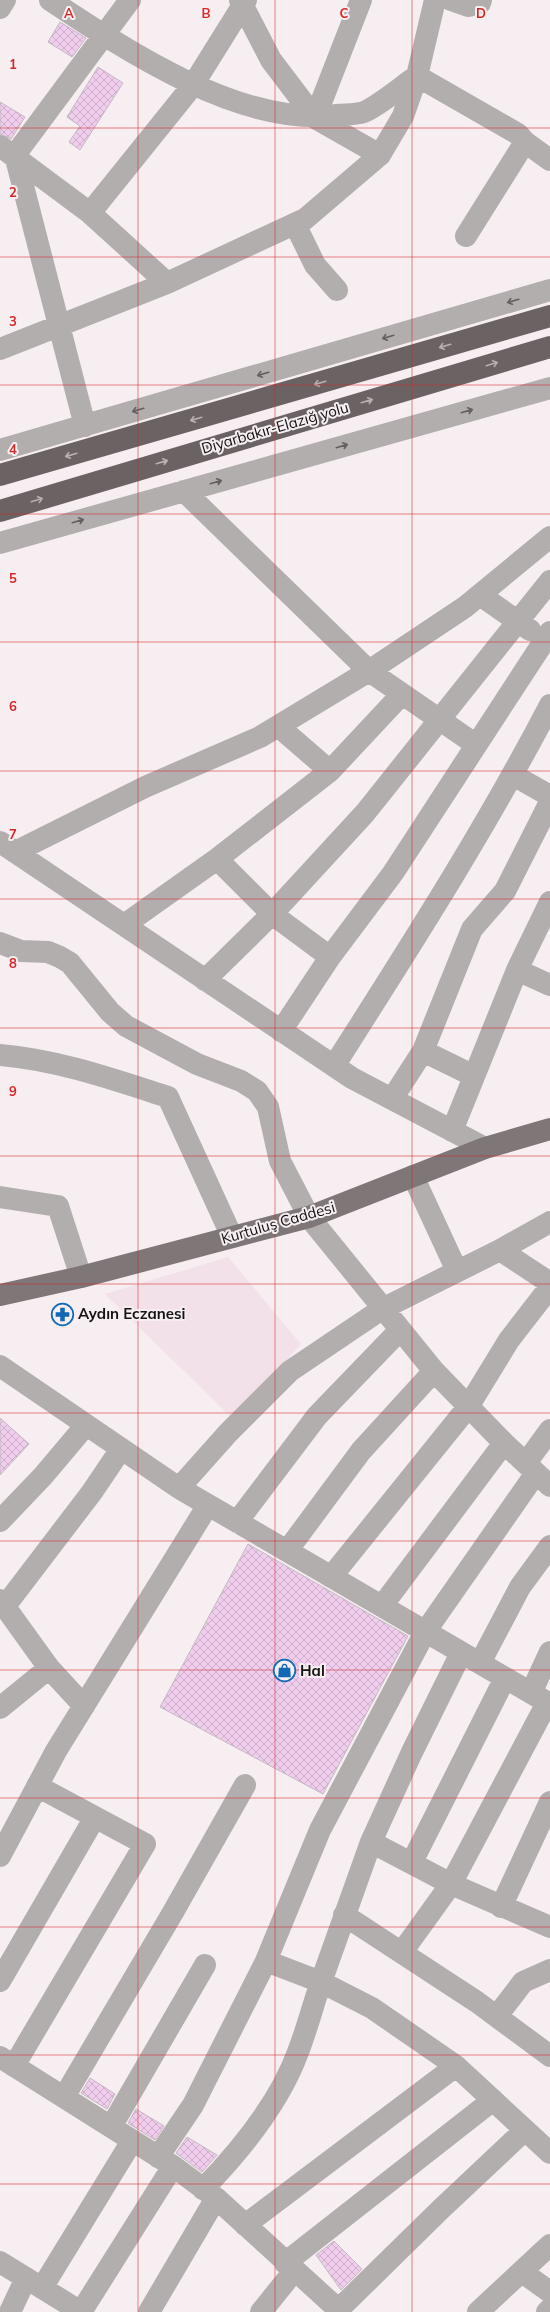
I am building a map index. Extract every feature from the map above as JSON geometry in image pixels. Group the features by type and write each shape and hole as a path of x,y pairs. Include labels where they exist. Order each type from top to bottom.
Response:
{"highway":[{"name":"Diyarbakır-Elazığ yolu","path":"0,475 550,316"},
{"name":"Diyarbakır-Elazığ yolu","path":"0,511 550,347"}],"main road":[{"name":"Kurtuluş Caddesi","path":"0,1295 81,1277 309,1217 485,1148 550,1129"}],"street":[{"path":"0,8 5,0"},
{"path":"50,0 106,35 193,85 269,112 315,118 364,112 417,76"},
{"path":"8,150 106,35 130,0"},
{"path":"315,118 361,0"},
{"path":"0,349 59,324 167,283 305,219 380,155 403,116 417,76 435,0"},
{"path":"450,0 468,6 480,3 481,0"},
{"path":"243,2 271,60 315,118 380,155"},
{"path":"90,213 193,85 243,2"},
{"path":"417,76 518,134 524,142 550,160"},
{"path":"466,236 524,142"},
{"path":"8,150 90,213 167,283"},
{"path":"8,150 59,324 85,426"},
{"path":"295,224 315,265 336,290"},
{"path":"0,450 550,290"},
{"path":"0,543 550,388"},
{"path":"184,491 369,671 475,744"},
{"path":"8,847 260,737 369,671 480,595 550,537"},
{"path":"205,980 272,914 365,813 441,721 550,581"},
{"path":"281,1031 330,957 393,873 475,744 549,638 518,623 480,595"},
{"path":"124,925 217,859 330,771 402,694"},
{"path":"334,1066 430,914 513,775 550,705"},
{"path":"278,726 330,771"},
{"path":"513,775 550,796"},
{"path":"392,1099 423,1051 472,929 505,891 550,802"},
{"path":"8,847 334,1066 392,1099 485,1148"},
{"path":"217,859 272,914 330,957"},
{"path":"452,1131 517,970 548,911"},
{"path":"0,943 22,952 48,952 60,957 70,963 110,1012 126,1026 197,1064 241,1082 257,1091 268,1107 280,1161 309,1217 382,1309 434,1371 468,1407 537,1474"},
{"path":"517,970 550,985"},
{"path":"423,1051 474,1076"},
{"path":"0,1055 44,1060 72,1067 168,1097 232,1237"},
{"path":"413,1176 457,1271"},
{"path":"0,1197 58,1206 81,1277"},
{"path":"178,1488 228,1433 290,1371 382,1309 500,1250 550,1222"},
{"path":"500,1250 550,1283"},
{"path":"331,1577 468,1407 509,1340 550,1287"},
{"path":"236,1522 316,1416 400,1330"},
{"path":"0,1366 178,1488 543,1700"},
{"path":"287,1551 361,1451 434,1371"},
{"path":"0,1520 43,1476 86,1425"},
{"path":"0,2262 34,2283 62,2307 81,2312 165,2161 266,1961 320,1830 425,1632 537,1474 550,1430"},
{"path":"382,1606 504,1443"},
{"path":"84,1706 50,1668 2,1603 92,1492 121,1449"},
{"path":"0,1856 36,1786 208,1505"},
{"path":"149,2312 210,2194 274,2100 298,2053 320,1982 371,1842 412,1752 470,1658 550,1546"},
{"path":"402,1952 451,1884 543,1700 550,1652"},
{"path":"2,1703 50,1668"},
{"path":"412,1862 505,1678"},
{"path":"64,2097 172,1914 245,1784"},
{"path":"36,1786 145,1844 4,2060 165,2161 210,2194 340,2311 441,2209 525,2130"},
{"path":"501,1907 550,1802"},
{"path":"0,1981 95,1818"},
{"path":"371,1842 412,1862 451,1884 550,1927"},
{"path":"344,1915 497,2016 550,2056"},
{"path":"266,1961 320,1982 372,2008 456,2066 550,2153"},
{"path":"111,2127 204,1965"},
{"path":"497,2016 523,1982 550,1970"},
{"path":"245,2225 456,2066"},
{"path":"261,2312 290,2267 493,2100"},
{"path":"10,2312 34,2283 132,2141"},
{"path":"478,2312 550,2245"},
{"path":"522,2272 550,2292"},
{"path":"547,2312 550,2309"}],"shaded area":[{"path":"228,1257 301,1344 234,1420 105,1294"}],"building":[{"path":"60,22 86,38 72,57 48,42"},
{"path":"98,67 123,83 80,150 69,142 80,126 67,117"},
{"path":"0,102 25,117 11,139 0,134"},
{"path":"0,1418 29,1444 0,1475"},
{"name":"Hal","path":"248,1544 408,1636 323,1794 160,1707"},
{"path":"90,2078 115,2094 107,2109 81,2093"},
{"path":"136,2109 164,2126 155,2140 128,2123"},
{"path":"187,2137 217,2155 202,2172 176,2153"},
{"path":"334,2241 362,2269 341,2290 316,2255"}],"place":[{"name":"Aydın Eczanesi","path":"63,1314"},
{"name":"Hal","path":"284,1671"}]}
